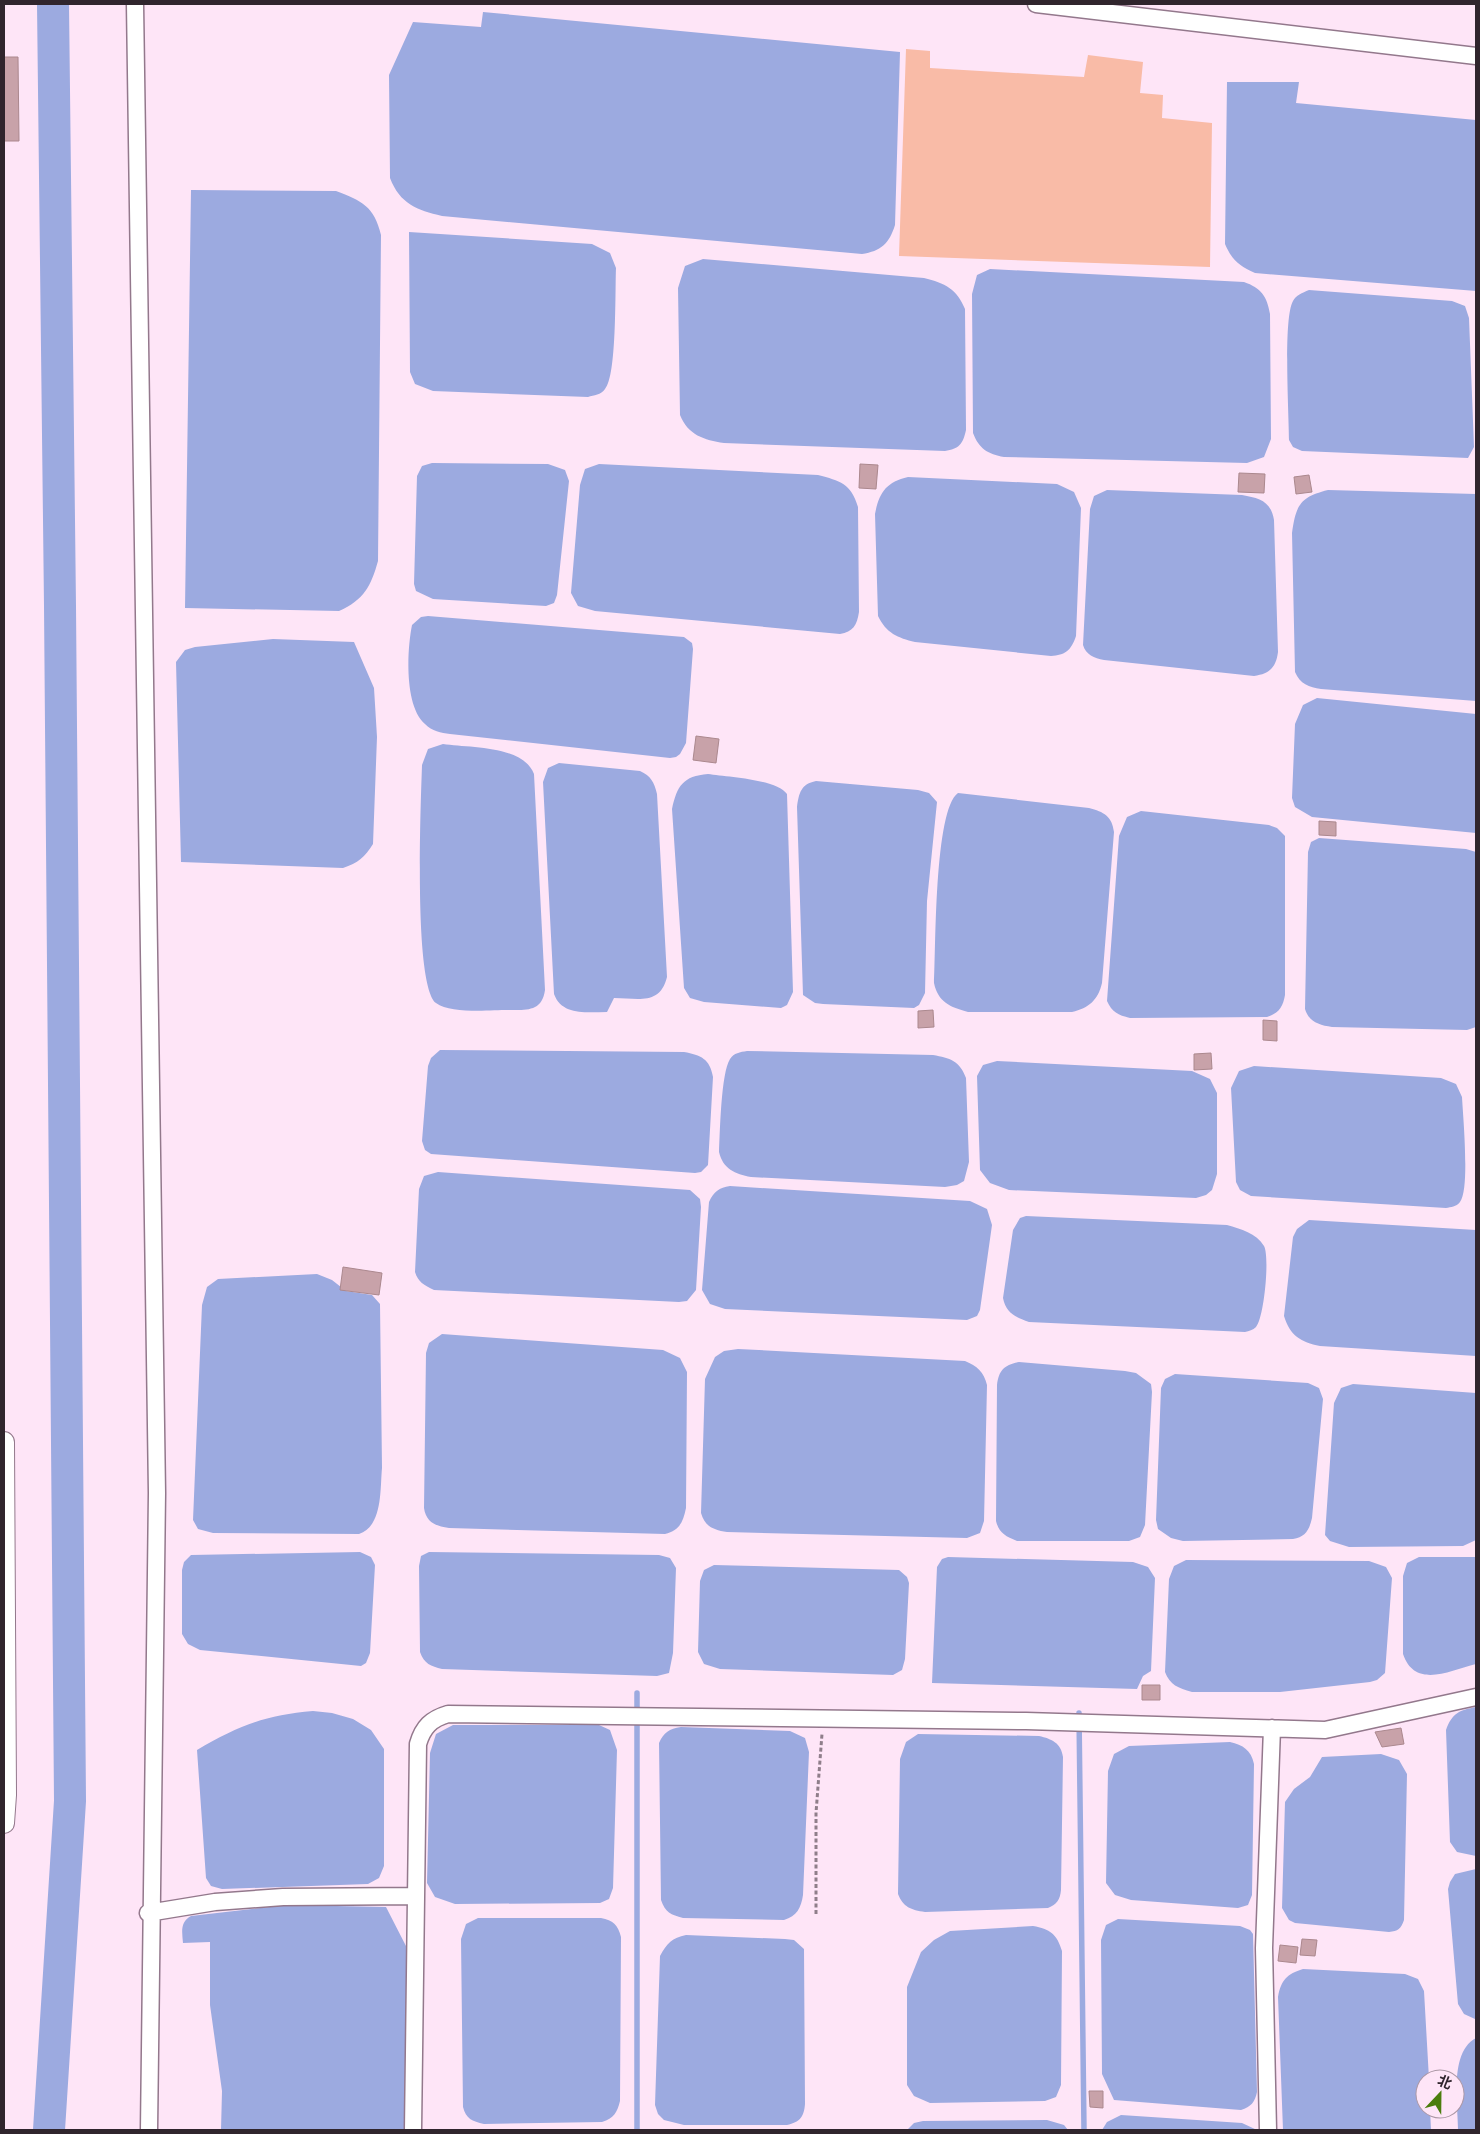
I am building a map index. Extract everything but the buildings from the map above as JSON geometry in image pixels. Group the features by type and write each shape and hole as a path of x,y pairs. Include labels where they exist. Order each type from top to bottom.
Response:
{"street":[{"path":"134,4 157,1493 149,2130"},
{"path":"1036,4 1476,56"},
{"path":"4,1442 6,1795 4,1823"},
{"path":"413,2130 418,1744 421,1733 428,1724 448,1714 1066,1722 1325,1730 1476,1697"},
{"path":"1268,2130 1264,1948 1272,1728"},
{"path":"148,1913 215,1902 283,1897 416,1896"}],"path":[{"path":"816,1914 816,1813 824,1719"}],"shaded area":[{"path":"906,49 930,51 930,68 1084,77 1088,55 1143,62 1140,93 1163,95 1162,118 1212,123 1210,267 899,256"}],"water":[{"path":"483,12 900,52 895,225 890,237 879,249 862,254 442,216 417,208 404,200 390,178 389,75 413,22 481,27"},
{"path":"1227,82 1299,82 1296,103 1476,120 1476,291 1255,273 1237,262 1225,244"},
{"path":"191,190 336,191 366,206 375,217 378,225 381,235 378,561 365,591 355,602 339,611 185,608"},
{"path":"409,232 592,244 610,253 616,268 615,332 612,368 605,389 599,394 588,397 433,391 415,384 410,372"},
{"path":"703,259 924,278 949,288 958,296 965,309 966,430 960,445 945,451 724,443 703,438 692,432 683,422 680,415 678,288 685,266"},
{"path":"990,269 1244,282 1255,287 1265,298 1270,314 1271,439 1264,457 1247,463 1004,457 985,450 978,443 973,433 972,294 977,275"},
{"path":"1309,290 1452,301 1465,306 1469,318 1474,447 1468,458 1302,451 1293,447 1289,440 1288,326 1294,299"},
{"path":"432,463 548,464 565,470 569,481 557,595 554,603 546,606 433,599 416,591 414,584 417,476 422,466"},
{"path":"599,464 818,475 844,484 852,493 858,507 859,612 856,624 848,632 840,634 595,611 578,606 571,593 580,485 585,469"},
{"path":"908,477 1057,484 1074,492 1081,508 1076,636 1067,651 1060,655 1051,656 915,642 903,639 885,627 878,616 875,514 881,494 885,489 894,482"},
{"path":"1107,490 1242,495 1259,499 1270,508 1274,520 1278,652 1276,662 1268,672 1254,676 1104,660 1088,654 1083,645 1090,509 1094,496"},
{"path":"1328,490 1476,494 1476,701 1321,689 1305,684 1299,679 1295,672 1292,533 1295,515 1305,499"},
{"path":"428,616 684,637 692,643 693,649 686,743 680,754 670,758 450,734 434,730 418,716 413,704 408,663 412,625 421,617"},
{"path":"273,639 354,642 374,688 377,737 373,844 361,859 343,868 181,862 176,662 185,650 195,647"},
{"path":"1317,698 1476,714 1476,833 1312,817 1295,807 1292,798 1295,724 1303,705"},
{"path":"443,744 507,753 519,758 528,765 534,774 545,990 540,1002 532,1008 481,1011 451,1009 436,1003 429,989 424,963 421,929 422,765 428,749"},
{"path":"559,763 640,771 652,780 657,794 667,977 659,993 639,999 614,998 607,1012 584,1012 569,1009 558,1001 554,994 543,782 548,768"},
{"path":"708,774 762,782 773,785 787,794 793,992 787,1005 781,1008 704,1002 690,998 684,988 672,809 676,794 682,784 693,777"},
{"path":"816,781 918,790 929,793 937,802 927,901 925,993 919,1005 914,1008 823,1004 815,1003 803,995 797,807 804,787"},
{"path":"958,793 1089,808 1103,813 1109,818 1114,832 1102,983 1095,999 1088,1006 1072,1012 968,1012 950,1006 938,995 934,983 940,852 944,825 950,805"},
{"path":"1141,811 1269,825 1277,828 1285,836 1285,995 1282,1006 1275,1014 1267,1017 1130,1018 1116,1013 1109,1005 1107,1001 1119,836 1127,817"},
{"path":"1319,838 1466,849 1476,852 1476,1027 1467,1030 1332,1027 1319,1024 1309,1017 1305,1009 1308,852 1311,842"},
{"path":"440,1050 684,1052 700,1056 710,1066 713,1077 708,1165 701,1172 695,1173 431,1154 425,1150 422,1141 428,1066 431,1058"},
{"path":"747,1051 933,1055 954,1061 964,1072 966,1078 969,1162 964,1181 957,1185 945,1187 751,1177 730,1170 723,1163 719,1152 723,1089 730,1059 735,1054"},
{"path":"997,1061 1192,1071 1210,1079 1217,1093 1217,1174 1212,1190 1206,1195 1196,1198 1009,1190 990,1183 980,1170 977,1076 983,1065"},
{"path":"1254,1066 1441,1078 1456,1084 1462,1097 1465,1152 1465,1183 1460,1202 1455,1206 1446,1208 1251,1196 1240,1190 1236,1182 1231,1088 1239,1071"},
{"path":"438,1172 690,1190 700,1199 701,1207 696,1290 687,1301 679,1302 434,1290 422,1283 415,1272 419,1189 424,1176"},
{"path":"730,1186 970,1201 987,1209 992,1225 980,1310 977,1316 967,1320 725,1309 710,1304 702,1290 709,1202 717,1191"},
{"path":"1026,1216 1227,1225 1248,1232 1261,1242 1266,1252 1265,1287 1259,1321 1255,1328 1245,1332 1029,1322 1019,1318 1009,1311 1003,1298 1013,1230 1020,1218"},
{"path":"1309,1220 1476,1230 1476,1356 1320,1346 1297,1337 1289,1329 1284,1316 1293,1237 1297,1229"},
{"path":"317,1274 332,1280 346,1291 372,1295 380,1304 382,1468 379,1506 376,1515 367,1530 359,1534 213,1533 198,1529 193,1520 202,1305 207,1287 218,1279"},
{"path":"442,1334 663,1350 680,1358 687,1372 686,1508 680,1525 665,1534 449,1528 439,1526 429,1520 424,1508 426,1353 429,1343"},
{"path":"738,1349 965,1361 976,1367 984,1376 987,1385 984,1521 980,1533 967,1538 727,1532 708,1525 701,1513 705,1379 715,1357 724,1351"},
{"path":"1019,1362 1125,1371 1136,1373 1151,1384 1145,1525 1140,1537 1129,1541 1017,1541 1006,1536 1001,1531 996,1521 997,1385 1003,1369"},
{"path":"1175,1374 1308,1383 1319,1388 1323,1399 1312,1518 1308,1530 1301,1537 1293,1539 1183,1541 1171,1538 1158,1529 1156,1520 1161,1388 1165,1379"},
{"path":"1353,1384 1476,1393 1476,1540 1463,1546 1349,1547 1330,1541 1325,1535 1334,1403 1341,1388"},
{"path":"360,1552 371,1557 375,1565 370,1653 366,1663 361,1666 200,1650 188,1644 182,1634 182,1570 184,1562 191,1555"},
{"path":"429,1552 659,1555 670,1558 676,1568 673,1653 669,1673 657,1676 442,1669 431,1665 426,1662 420,1652 419,1566 421,1556"},
{"path":"948,1557 1133,1562 1148,1567 1155,1578 1151,1671 1143,1676 1137,1689 932,1683 937,1567 942,1559"},
{"path":"1419,1557 1476,1557 1476,1664 1434,1675 1416,1671 1408,1665 1403,1654 1403,1576 1407,1563"},
{"path":"1186,1560 1369,1561 1386,1567 1392,1578 1385,1673 1377,1680 1370,1682 1280,1692 1192,1692 1175,1685 1169,1680 1165,1672 1169,1579 1174,1566"},
{"path":"714,1565 899,1570 907,1577 909,1583 905,1659 902,1670 893,1675 720,1669 704,1664 698,1652 700,1581 704,1570"},
{"path":"1476,1707 1476,1856 1457,1852 1450,1842 1446,1730 1457,1713"},
{"path":"313,1711 332,1713 353,1719 371,1730 384,1749 384,1866 379,1878 368,1884 222,1889 211,1886 206,1878 197,1750 226,1734 252,1723 280,1715"},
{"path":"453,1725 599,1725 610,1730 617,1750 613,1888 609,1899 600,1903 455,1904 435,1897 427,1883 430,1753 436,1734"},
{"path":"681,1727 790,1731 805,1738 809,1752 803,1895 800,1908 792,1916 784,1920 683,1918 672,1914 664,1907 661,1900 659,1743 667,1732"},
{"path":"918,1734 1039,1736 1052,1740 1058,1745 1063,1757 1061,1890 1059,1899 1054,1905 1048,1908 925,1912 912,1909 902,1902 898,1894 900,1759 906,1742"},
{"path":"1230,1742 1246,1749 1251,1755 1254,1764 1252,1895 1248,1905 1238,1908 1131,1900 1115,1895 1106,1883 1108,1771 1114,1754 1129,1746"},
{"path":"1381,1754 1399,1760 1407,1774 1404,1920 1402,1926 1397,1930 1389,1932 1295,1923 1289,1920 1282,1908 1285,1802 1294,1789 1310,1777 1322,1757"},
{"path":"1476,1869 1475,2019 1464,2014 1458,2004 1448,1889 1455,1874"},
{"path":"287,1905 386,1907 407,1948 408,2130 221,2130 222,2091 210,2005 210,1942 183,1943 183,1924 191,1916"},
{"path":"478,1918 601,1918 609,1920 617,1926 621,1937 620,2101 616,2112 609,2119 602,2122 484,2124 473,2120 466,2114 463,2107 461,1939 466,1924"},
{"path":"1118,1919 1240,1926 1250,1930 1253,1934 1257,2092 1250,2106 1241,2110 1114,2100 1102,2074 1101,1940 1106,1925"},
{"path":"1033,1926 1052,1933 1058,1940 1062,1951 1061,2085 1056,2097 1045,2101 930,2103 914,2096 907,2085 907,1987 921,1952 934,1940 950,1931"},
{"path":"686,1935 794,1940 804,1949 805,2104 801,2118 795,2122 787,2125 684,2125 664,2120 658,2114 655,2105 660,1956 670,1942"},
{"path":"1303,1969 1405,1974 1418,1979 1424,1991 1428,2069 1415,2069 1415,2119 1430,2119 1431,2130 1283,2130 1278,1997 1283,1982 1293,1973"},
{"path":"1476,2038 1476,2130 1458,2130 1458,2119 1465,2119 1465,2069 1458,2069 1458,2066 1467,2045"},
{"path":"1121,2115 1242,2123 1257,2130 1102,2130 1107,2122"},
{"path":"1047,2120 1064,2125 1068,2130 907,2130 914,2123 923,2121"}],"waterway":[{"path":"49,2130 70,1801 53,4"},
{"path":"637,1693 637,2130"},
{"path":"1079,1713 1084,2130"}]}
